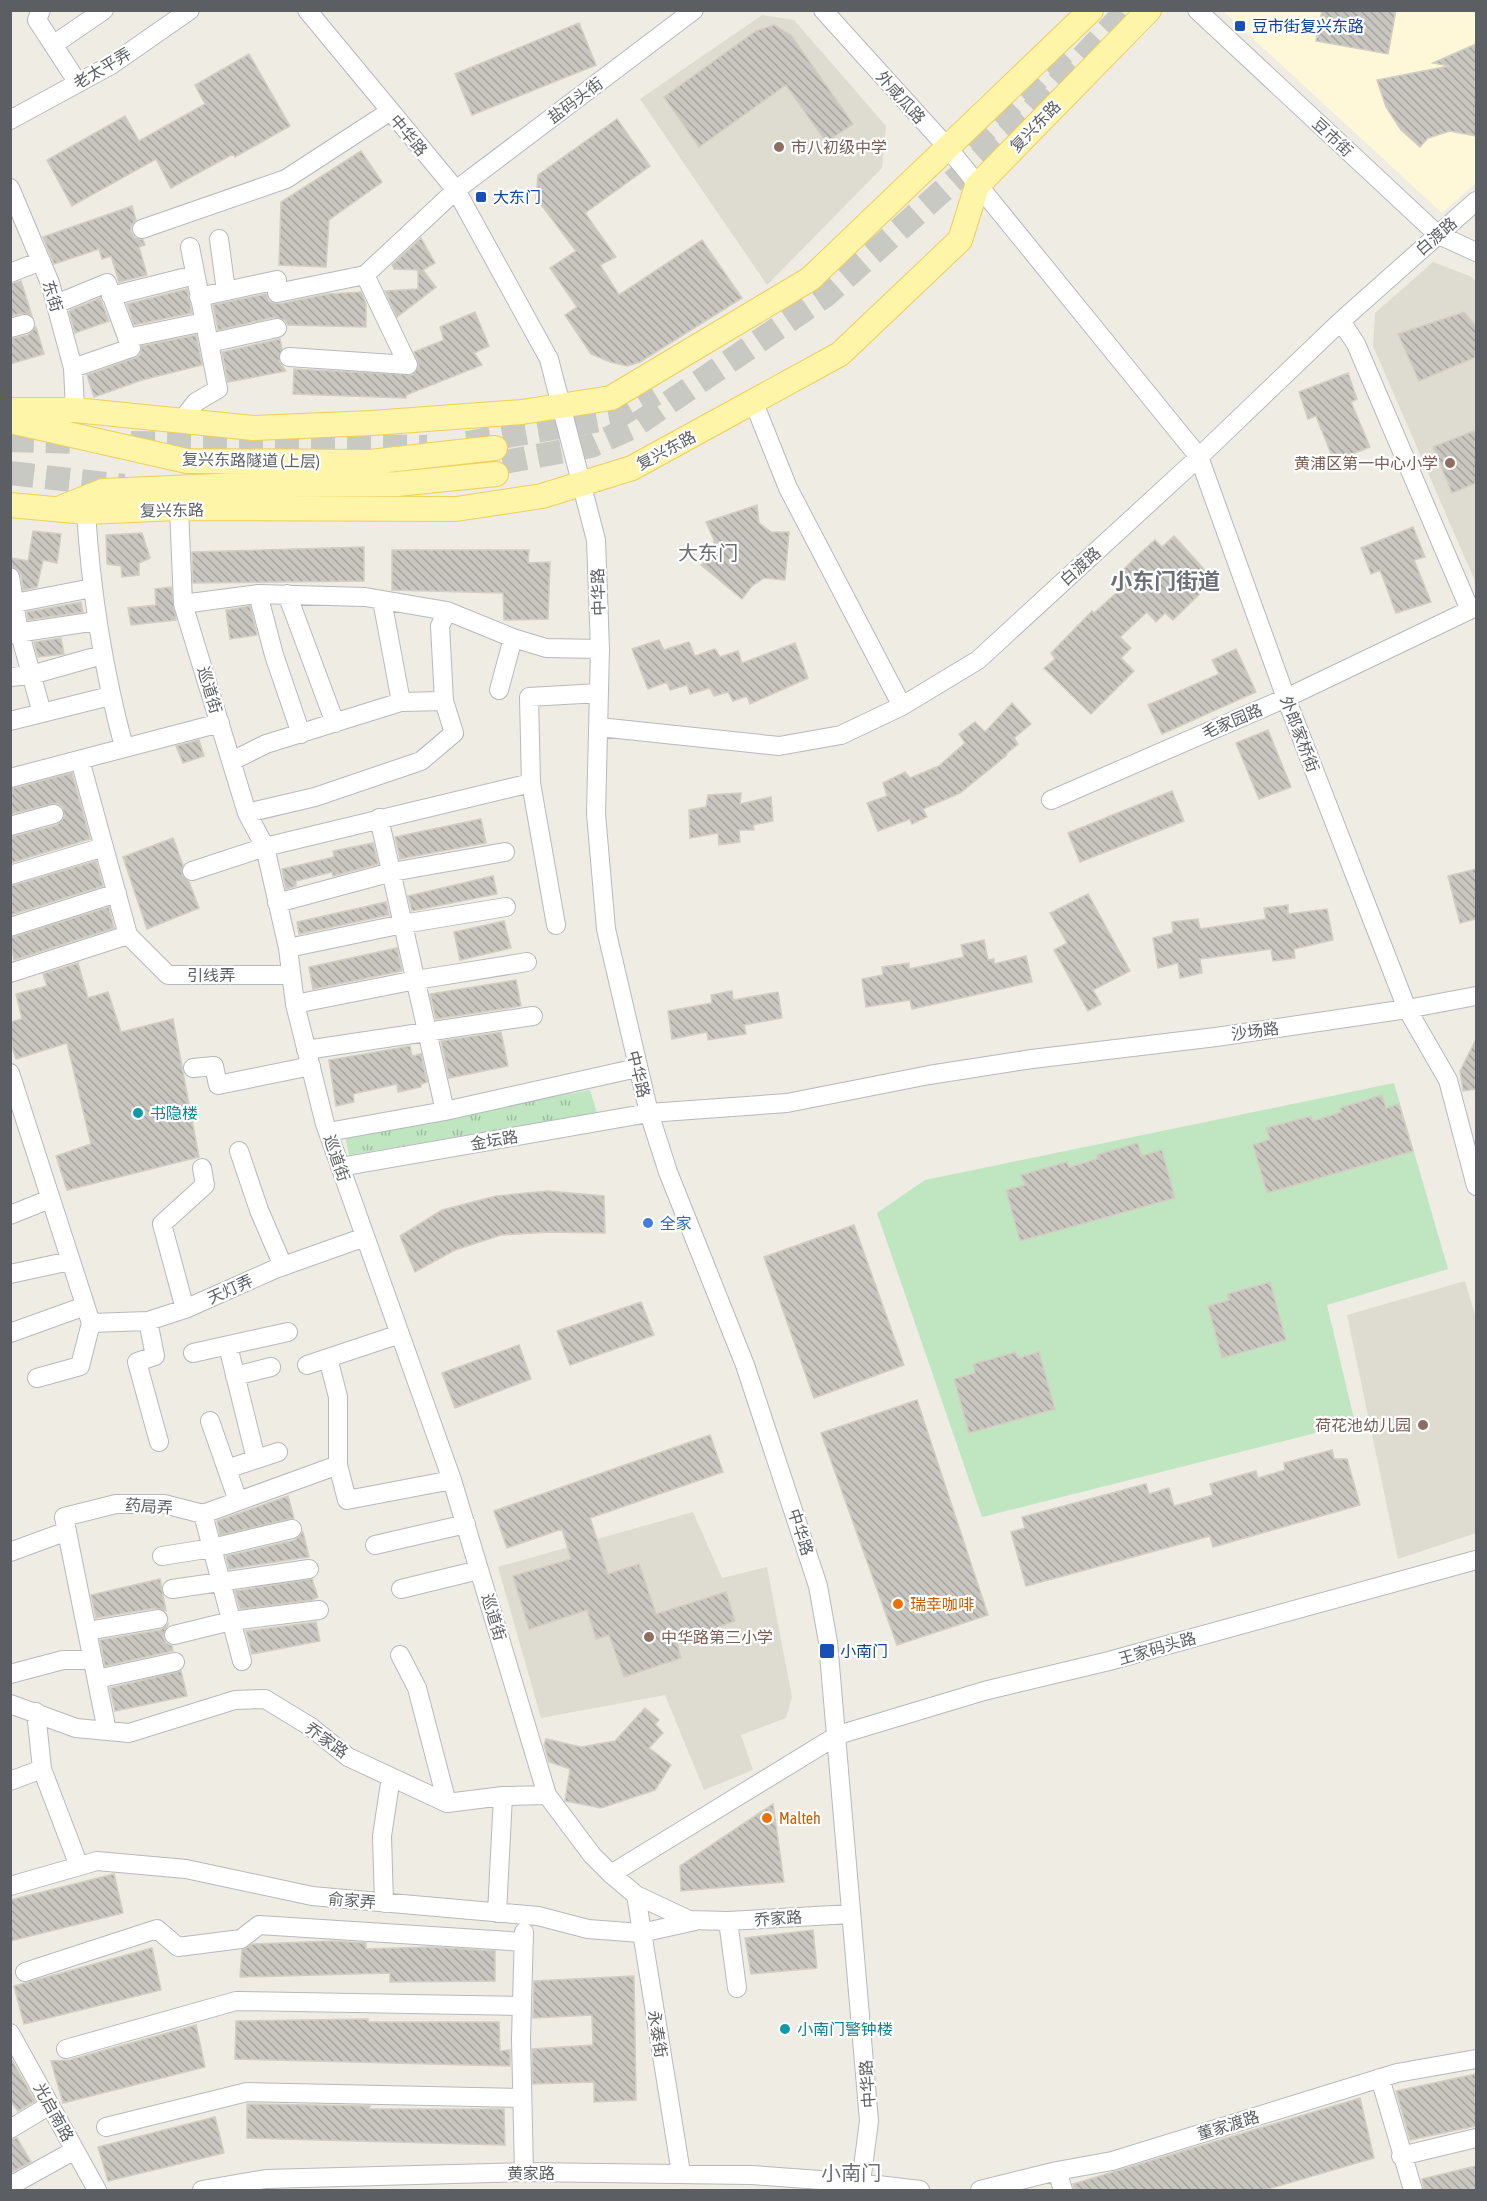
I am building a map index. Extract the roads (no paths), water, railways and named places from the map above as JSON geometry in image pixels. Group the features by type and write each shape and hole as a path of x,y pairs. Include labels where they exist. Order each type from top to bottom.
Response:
{"main road":[{"path":"10,410 75,410 253,428 336,425 522,412 611,398 810,279 1091,10"},
{"name":"复兴东路","path":"10,505 86,512 179,508 456,509 542,496 632,468 840,354 960,240 976,186 1149,10"},
{"name":"复兴东路隧道 (上层)","path":"10,421 187,461 370,462 495,448"},
{"name":"复兴东路隧道 (上层)","path":"58,508 103,491 241,485 398,484 496,474"}],"street":[{"path":"40,10 37,20 78,83"},
{"path":"53,45 104,10"},
{"name":"老太平弄","path":"10,120 111,65 171,17 190,10"},
{"name":"中华路","path":"307,10 389,112 456,190 549,359 596,540 600,650 596,814 606,929 649,1113 668,1172 745,1365 818,1586 828,1642 838,1735 840,1795 870,2121 861,2186"},
{"name":"盐码头街","path":"365,275 456,190 694,10"},
{"name":"外咸瓜路","path":"823,10 948,148 976,186"},
{"name":"豆市街","path":"1197,10 1437,234 1476,252"},
{"path":"142,230 286,178 389,112"},
{"name":"外郎家桥街","path":"976,186 1199,457 1286,698 1407,1010 1448,1080 1476,1186"},
{"name":"东街","path":"10,188 41,261 56,304 73,368 75,410"},
{"name":"白渡路","path":"599,728 779,747 841,735 902,706 978,660 1199,457 1341,321 1476,201"},
{"path":"219,239 226,291"},
{"path":"181,421 196,402 218,389 190,247"},
{"path":"10,273 41,261"},
{"path":"111,296 195,275"},
{"path":"199,297 226,291 277,287 365,275 408,365 289,357"},
{"path":"56,304 107,283 131,348 73,368"},
{"path":"127,338 204,321"},
{"path":"1341,321 1356,344 1473,608"},
{"path":"209,343 277,328"},
{"path":"754,403 788,488 902,706"},
{"name":"巡道街","path":"179,508 183,604 247,813 265,848 288,948 295,1004 328,1132 452,1480 548,1795"},
{"path":"86,512 92,588 102,655 124,747"},
{"path":"10,577 15,634 31,675 42,713"},
{"path":"12,603 92,588"},
{"path":"183,604 258,594 365,597 447,611 513,638 546,648 600,650"},
{"path":"258,594 274,655 301,734"},
{"path":"287,594 334,723"},
{"path":"382,600 401,702"},
{"name":"毛家园路","path":"1051,800 1286,698 1473,608"},
{"path":"247,813 315,797 421,761 454,733 444,701 440,626 447,611"},
{"path":"15,634 97,621"},
{"path":"499,690 513,638"},
{"path":"10,677 31,675 102,655"},
{"path":"556,925 531,783 529,697 599,693"},
{"path":"10,721 110,696"},
{"path":"232,761 266,744 401,702 444,701"},
{"path":"10,778 220,723"},
{"path":"10,974 128,935 80,760"},
{"path":"192,872 265,848 379,818 531,783"},
{"path":"10,826 54,814"},
{"path":"379,818 445,1111"},
{"path":"10,875 104,847"},
{"path":"277,903 392,872 505,852"},
{"path":"10,927 117,893"},
{"path":"288,948 403,924 506,907"},
{"name":"引线弄","path":"128,935 168,975 291,975"},
{"path":"295,1004 416,980 527,962"},
{"name":"沙场路","path":"649,1113 788,1103 929,1075 1032,1059 1216,1037 1407,1010 1476,996"},
{"path":"193,1068 214,1066 218,1085 309,1058 427,1032 533,1016"},
{"path":"328,1132 445,1111 637,1068"},
{"path":"10,1072 88,1315 80,1366 36,1378"},
{"name":"金坛路","path":"340,1167 649,1113"},
{"path":"239,1151 259,1210 283,1266"},
{"path":"185,1309 162,1224 206,1185 202,1168"},
{"path":"10,1215 50,1199"},
{"name":"天灯弄","path":"10,1333 88,1315 148,1320 185,1309 283,1266 365,1237"},
{"path":"10,1274 70,1261"},
{"path":"148,1320 155,1356 137,1362 159,1442"},
{"path":"193,1353 288,1332"},
{"path":"307,1365 400,1334"},
{"path":"228,1346 256,1459"},
{"path":"328,1358 338,1396 338,1465 347,1500 452,1480"},
{"path":"235,1376 271,1367"},
{"path":"210,1421 238,1501"},
{"path":"227,1468 278,1452"},
{"path":"242,1661 203,1514 338,1465"},
{"name":"药局弄","path":"10,1552 66,1524 116,1504 164,1504 203,1514"},
{"path":"66,1524 107,1731"},
{"path":"375,1545 466,1524"},
{"path":"162,1556 212,1548 292,1529"},
{"name":"王家码头路","path":"838,1735 984,1691 1109,1661 1476,1560"},
{"path":"172,1588 309,1569"},
{"path":"401,1588 479,1570"},
{"path":"174,1635 231,1621 319,1610"},
{"path":"87,1631 158,1618"},
{"path":"400,1655 417,1688 447,1803 502,1796 548,1795"},
{"path":"10,1674 63,1660 93,1660"},
{"path":"97,1679 174,1662"},
{"name":"乔家路","path":"10,1704 76,1728 129,1733 235,1700 265,1699 311,1727 348,1756 447,1803"},
{"path":"36,1712 42,1769 80,1866"},
{"path":"611,1874 838,1735"},
{"path":"10,1781 42,1769"},
{"path":"384,1903 382,1836 391,1778"},
{"name":"乔家路","path":"548,1795 592,1855 611,1874 636,1895 689,1920 728,1921 851,1914"},
{"path":"496,1913 502,1796"},
{"name":"俞家弄","path":"10,1886 97,1861 186,1869 312,1896 525,1915 588,1929 642,1933 697,1920"},
{"name":"永泰街","path":"636,1895 681,2173"},
{"path":"524,2172 522,2007 525,1915"},
{"path":"728,1921 737,1988"},
{"path":"25,1972 156,1929 178,1947 242,1940 259,1925 524,1942"},
{"path":"66,2049 236,2001 522,2007"},
{"name":"光启南路","path":"10,2033 97,2190"},
{"name":"董家渡路","path":"980,2190 1057,2171 1112,2161 1380,2078 1476,2059"},
{"path":"1380,2078 1401,2156 1413,2190"},
{"path":"106,2127 247,2092 522,2098"},
{"path":"10,2129 50,2105"},
{"path":"1401,2156 1476,2138"},
{"path":"10,2186 75,2150"},
{"path":"1057,2171 1063,2190"},
{"name":"黄家路","path":"202,2190 266,2179 524,2172 681,2173 861,2186"},
{"path":"861,2186 920,2190"}],"tunnel":[{"path":"467,469 591,446 633,427 825,296 1026,116 1127,10"},
{"path":"970,146 1071,46"},
{"path":"467,443 617,417 655,394"},
{"path":"10,440 76,442"},
{"path":"131,443 427,447"},
{"path":"10,473 124,486"}],"place":[{"name":"豆市街复兴东路","path":"1240,26"},
{"name":"市八初级中学","path":"779,147"},
{"name":"大东门","path":"481,197"},
{"name":"黄浦区第一中心小学","path":"1450,463"},
{"name":"书隐楼","path":"138,1113"},
{"name":"全家","path":"648,1223"},
{"name":"荷花池幼儿园","path":"1423,1425"},
{"name":"瑞幸咖啡","path":"898,1604"},
{"name":"中华路第三小学","path":"649,1637"},
{"name":"小南门","path":"827,1651"},
{"name":"Malteh","path":"767,1818"},
{"name":"小南门警钟楼","path":"785,2029"}],"district":[{"name":"大东门","path":"708,552"},
{"name":"小东门街道","path":"1165,581"},
{"name":"小南门","path":"851,2172"}]}
